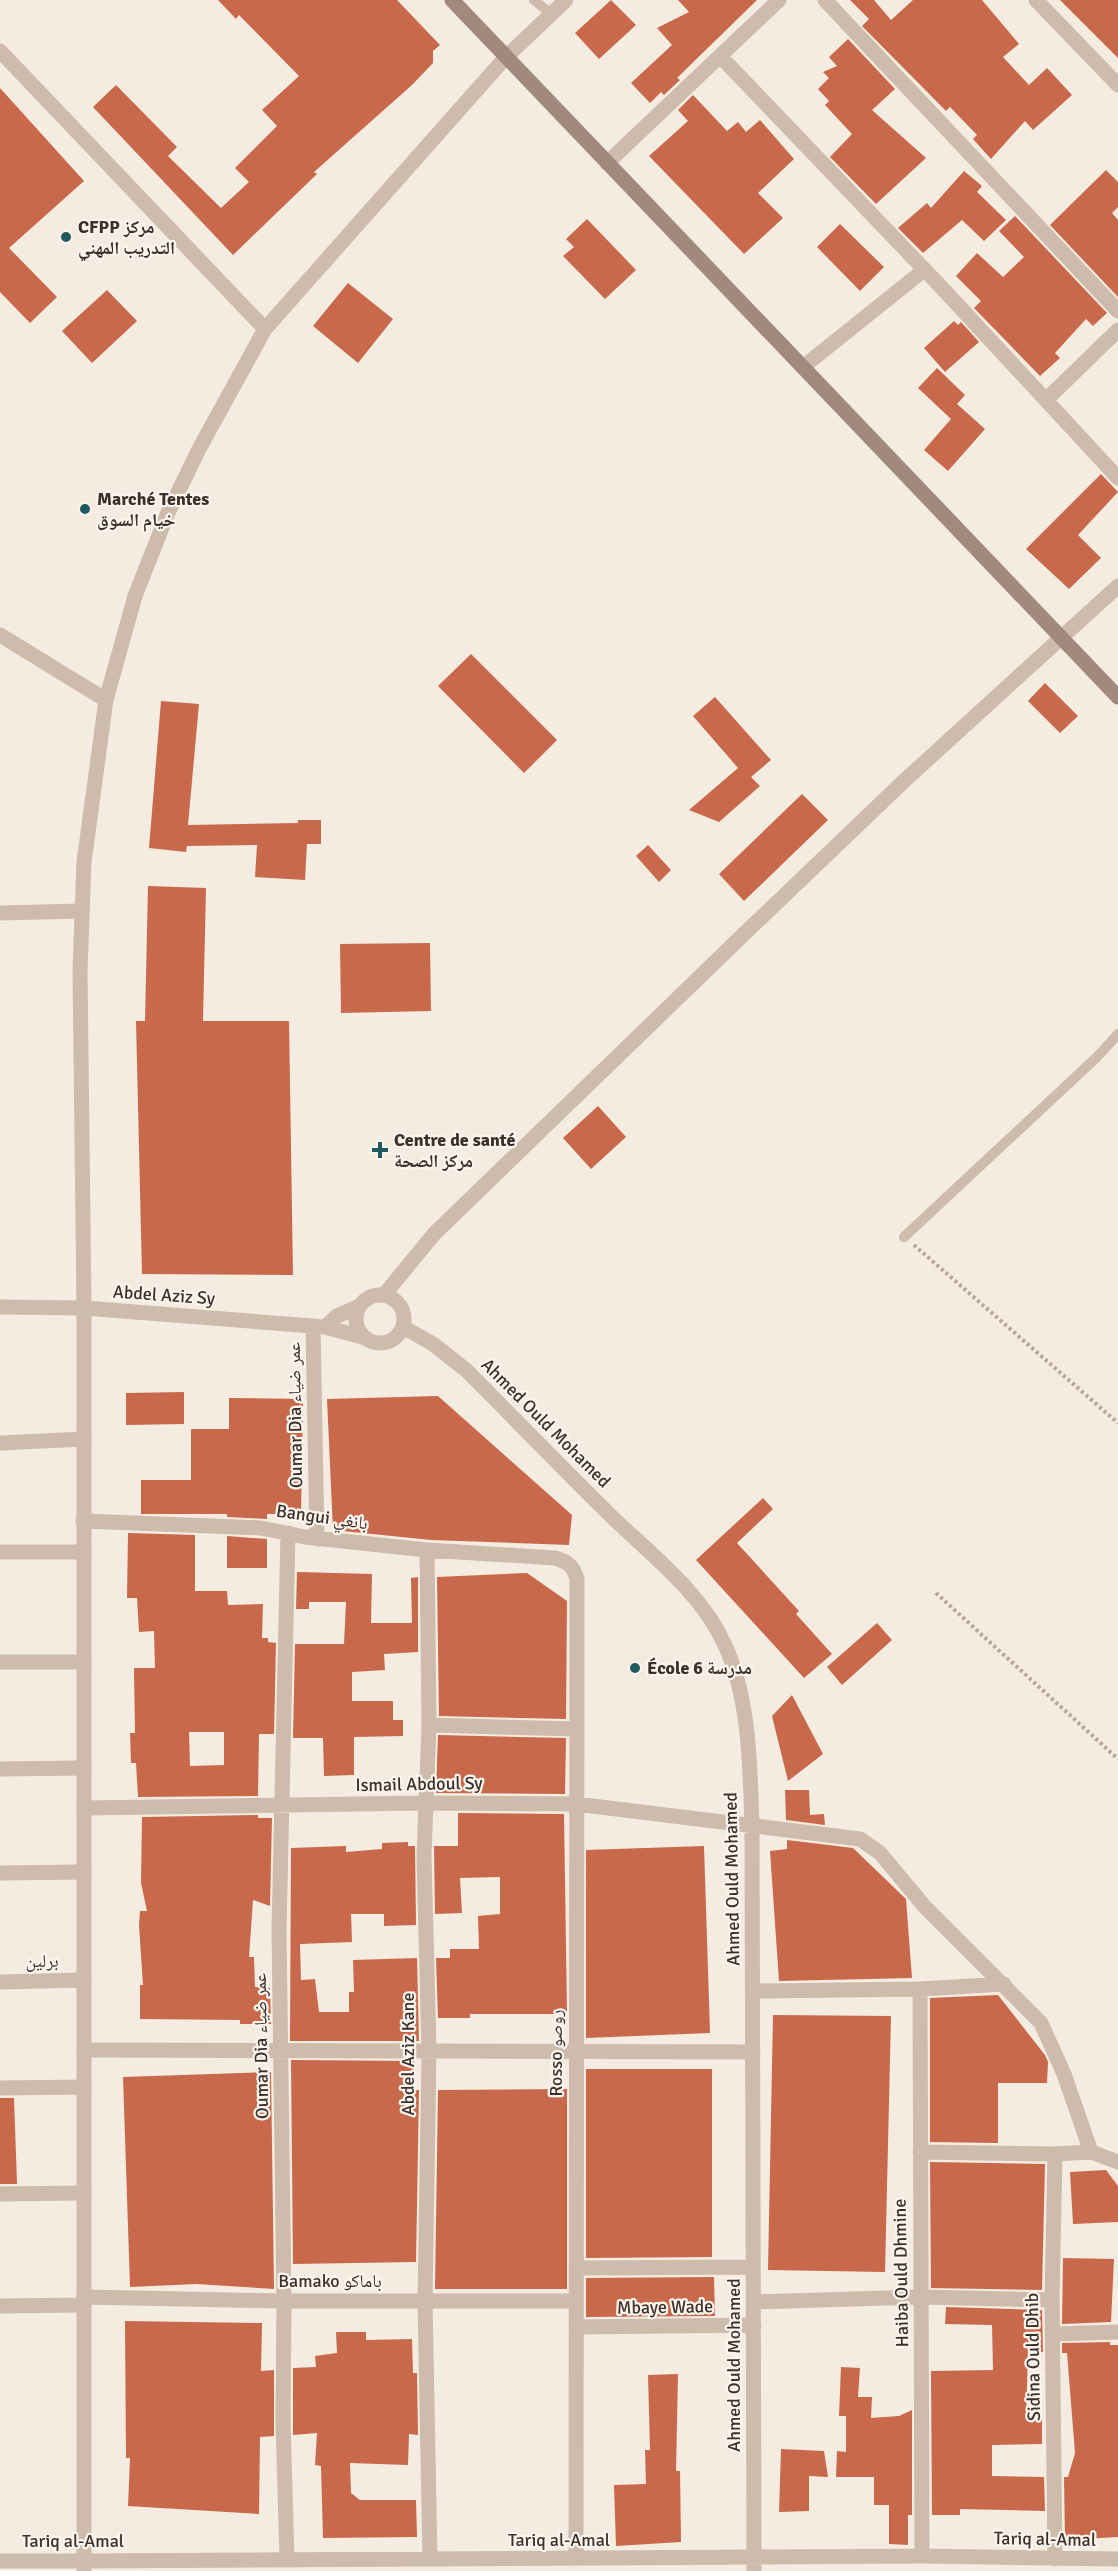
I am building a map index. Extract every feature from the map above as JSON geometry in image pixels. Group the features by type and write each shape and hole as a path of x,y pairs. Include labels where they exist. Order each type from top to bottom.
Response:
{"main road":[{"path":"452,0 1118,697"}],"street":[{"path":"84,2566 84,1308 80,982 88,827 106,700 135,597 167,515 199,448 266,329 506,57 566,0"},
{"path":"608,164 778,0"},
{"path":"825,0 1118,311"},
{"path":"1036,0 1115,77"},
{"path":"0,51 266,329"},
{"path":"720,56 1118,478"},
{"path":"803,367 924,270"},
{"path":"1046,400 1118,330"},
{"path":"384,1295 406,1265 434,1234 686,990 904,781 1118,586"},
{"path":"0,635 106,700"},
{"path":"0,913 82,911"},
{"path":"319,1326 360,1306 370,1297 384,1295 399,1303 404,1319 403,1327 391,1340 383,1343 366,1338 360,1334 356,1320 360,1306"},
{"name":"Abdel Aziz Sy","path":"0,1307 84,1308 319,1326 366,1338"},
{"name":"Oumar Dia عمر ضياء","path":"317,1539 319,1326"},
{"name":"Ahmed Ould Mohamed","path":"403,1327 433,1344 466,1370 660,1563 696,1601 715,1627 725,1643 734,1669 742,1705 750,1774 752,1826 754,2565"},
{"path":"0,1443 84,1440"},
{"name":"Bangui بانغي","path":"83,1521 261,1528 317,1539 427,1550 555,1558"},
{"name":"Oumar Dia عمر ضياء","path":"287,2559 282,2421 284,2301 280,2050 281,1807 288,1533"},
{"name":"Abdel Aziz Kane","path":"427,1550 429,1725 424,1856 429,2050 425,2301 430,2559"},
{"path":"0,1552 84,1552"},
{"name":"Rosso روصو","path":"555,1558 569,1563 577,1579 575,1729 576,2559"},
{"path":"0,1662 84,1662"},
{"path":"429,1725 575,1729"},
{"path":"0,1768 84,1768"},
{"name":"Ismail Abdoul Sy","path":"84,1808 281,1807 427,1803 576,1804 851,1837 869,1844 925,1907 1041,2023 1064,2074 1091,2152"},
{"path":"0,1873 84,1872"},
{"name":"برلين","path":"0,1982 84,1980"},
{"path":"753,1991 920,1989 1004,1984"},
{"name":"Haiba Ould Dhmine","path":"920,1989 922,2556"},
{"path":"84,2050 753,2052"},
{"path":"0,2088 84,2087"},
{"path":"920,2152 1055,2154 1091,2152 1118,2162"},
{"name":"Sidina Ould Dhib","path":"1055,2154 1052,2300 1055,2559"},
{"path":"0,2194 84,2193"},
{"path":"576,2268 753,2267"},
{"path":"754,2301 920,2297 1052,2300"},
{"name":"Bamako باماكو","path":"0,2306 84,2301 576,2301"},
{"name":"Mbaye Wade","path":"576,2327 754,2325"},
{"path":"1053,2334 1118,2332"},
{"name":"Tariq al-Amal","path":"0,2561 84,2566 287,2559 430,2559 455,2565 576,2559 608,2565 754,2565 922,2556 992,2565 1055,2559 1118,2559"}],"lane":[{"path":"534,0 551,14"},
{"path":"904,1237 1097,1057 1118,1034"}],"path":[{"path":"904,1237 1118,1423"},
{"path":"936,1593 1118,1759"}],"building":[{"path":"218,0 397,0 440,45 433,51 433,63 412,85 314,172 317,174 233,255 93,107 116,85 177,147 168,156 221,208 249,182 235,168 277,126 262,110 299,76 239,15 236,19"},
{"path":"611,0 636,25 599,59 575,33"},
{"path":"678,0 757,0 677,78 680,80 664,95 661,92 650,103 631,83 672,45 657,28 689,12"},
{"path":"850,0 874,0 891,20 913,0 982,0 1019,44 1003,57 1029,85 1047,68 1072,95 1033,130 1025,121 991,159 973,139 977,135 950,107 946,111 862,26 869,19"},
{"path":"1060,0 1118,0 1118,58"},
{"path":"848,39 895,89 872,110 926,158 876,204 830,157 852,134 825,105 829,101 818,89 829,78 823,72 837,66 829,57"},
{"path":"0,88 84,181 9,248 57,297 30,323 0,292"},
{"path":"693,95 727,131 738,122 746,132 760,120 794,159 758,193 783,218 744,254 649,156 688,121 678,110"},
{"path":"1106,170 1118,182 1118,207 1112,213 1118,220 1118,297 1050,225"},
{"path":"964,171 982,186 977,192 1006,220 984,241 962,220 923,253 898,228 927,203 931,208"},
{"path":"1015,216 1107,313 1093,326 1086,319 1055,353 1060,358 1040,376 974,308 981,301 956,276 977,253 1003,277 1024,257 999,231"},
{"path":"587,219 636,270 605,299 563,256 574,247 566,239"},
{"path":"840,224 884,267 860,291 817,247"},
{"path":"348,283 393,319 358,363 313,326"},
{"path":"107,290 137,321 92,363 62,331"},
{"path":"954,321 958,325 961,322 979,342 945,372 924,348"},
{"path":"937,368 965,395 957,404 985,429 948,471 924,450 951,419 918,388"},
{"path":"1101,474 1118,492 1078,535 1101,558 1069,589 1026,549"},
{"path":"471,654 557,740 524,773 438,686"},
{"path":"1045,683 1078,716 1060,733 1028,701"},
{"path":"715,697 771,760 751,777 760,786 719,822 689,810 738,768 693,716"},
{"path":"161,701 199,704 188,825 298,823 298,820 321,820 321,844 307,844 305,880 255,877 257,845 187,846 186,852 149,848"},
{"path":"802,794 828,820 744,901 719,874"},
{"path":"648,845 671,870 659,882 636,856"},
{"path":"148,886 206,888 203,1021 289,1021 293,1275 142,1274 136,1021 145,1021"},
{"path":"430,943 431,1011 341,1013 340,944"},
{"path":"598,1106 626,1137 591,1169 563,1138"},
{"path":"184,1392 184,1424 126,1425 126,1393"},
{"path":"438,1396 572,1515 569,1545 431,1540 333,1530 327,1399"},
{"path":"229,1398 303,1399 301,1514 267,1514 267,1519 227,1517 227,1514 141,1514 141,1480 191,1480 191,1429 229,1429"},
{"path":"763,1498 773,1509 737,1543 799,1611 796,1614 832,1654 804,1678 696,1560"},
{"path":"128,1533 195,1535 195,1591 227,1591 228,1605 263,1604 262,1638 268,1638 268,1642 276,1643 274,1734 259,1734 258,1796 138,1797 136,1763 131,1763 130,1733 135,1733 134,1668 155,1668 154,1631 139,1632 137,1598 127,1598","holes":["189,1732 224,1732 224,1765 190,1766"]},
{"path":"227,1536 267,1539 267,1568 227,1568"},
{"path":"297,1572 372,1574 371,1623 412,1623 411,1578 418,1577 418,1652 384,1654 385,1670 352,1672 352,1701 393,1701 393,1720 403,1720 403,1736 354,1737 354,1775 324,1776 323,1738 293,1738 295,1644 344,1644 346,1602 309,1602 309,1609 296,1609"},
{"path":"527,1573 567,1601 566,1719 439,1716 437,1577"},
{"path":"877,1623 892,1640 842,1685 827,1667"},
{"path":"792,1695 823,1754 788,1781 772,1716"},
{"path":"438,1735 566,1738 565,1794 436,1793"},
{"path":"785,1790 809,1790 810,1815 824,1814 825,1825 786,1820"},
{"path":"458,1813 564,1814 567,2014 470,2014 470,2018 438,2018 436,1958 450,1958 450,1949 479,1949 478,1916 500,1914 500,1877 460,1878 462,1913 435,1914 434,1846 458,1846"},
{"path":"258,1815 258,1818 272,1818 270,1906 253,1900 249,1957 254,1957 255,1987 270,1988 271,2024 240,2024 240,2020 140,2019 140,1985 143,1985 139,1925 140,1911 147,1911 141,1883 142,1817"},
{"path":"787,1840 853,1848 906,1899 912,1978 779,1981 770,1851 787,1849"},
{"path":"408,1842 408,1846 415,1846 416,1925 384,1926 384,1914 351,1914 352,1942 300,1944 301,1980 315,1979 319,2012 349,2012 349,1992 354,1992 353,1960 417,1958 419,2041 290,2041 291,1848 346,1846 346,1852 382,1849 382,1843"},
{"path":"704,1846 710,2033 586,2038 586,1850"},
{"path":"998,1995 1045,2055 1048,2062 1047,2083 998,2083 998,2143 930,2142 930,1998"},
{"path":"773,2015 891,2016 885,2272 768,2270"},
{"path":"291,2060 414,2061 415,2090 419,2090 416,2262 293,2264"},
{"path":"586,2069 712,2069 712,2257 586,2258"},
{"path":"271,2072 274,2289 196,2284 130,2287 123,2077"},
{"path":"567,2089 567,2289 435,2289 438,2090"},
{"path":"0,2098 14,2098 17,2184 0,2184"},
{"path":"930,2162 1045,2164 1042,2290 931,2288"},
{"path":"1106,2170 1118,2186 1118,2222 1073,2224 1070,2172"},
{"path":"1063,2258 1114,2259 1111,2322 1062,2324"},
{"path":"714,2277 715,2316 586,2317 586,2278"},
{"path":"946,2307 1042,2310 1043,2352 1028,2352 1026,2418 1042,2418 1042,2444 992,2445 992,2476 1044,2477 1045,2511 960,2509 960,2515 932,2515 931,2371 993,2370 992,2325 945,2324"},
{"path":"125,2321 262,2323 261,2371 274,2370 274,2436 260,2437 259,2514 128,2506 130,2458 126,2458"},
{"path":"336,2332 366,2332 366,2340 412,2339 413,2373 417,2373 418,2435 409,2434 408,2465 350,2463 351,2493 360,2500 416,2500 417,2537 323,2538 321,2466 315,2465 317,2433 293,2435 293,2368 316,2367 315,2356 337,2353"},
{"path":"1110,2342 1110,2345 1118,2345 1118,2537 1065,2540 1064,2477 1068,2477 1075,2453 1067,2353 1062,2353 1062,2343"},
{"path":"841,2367 860,2368 858,2397 872,2397 871,2418 899,2416 912,2410 912,2515 908,2515 908,2545 889,2544 889,2505 874,2505 874,2477 836,2477 837,2451 846,2452 846,2416 839,2416"},
{"path":"678,2374 676,2471 680,2471 681,2542 616,2546 614,2485 646,2484 645,2450 650,2450 648,2375"},
{"path":"781,2449 824,2451 828,2477 809,2476 809,2511 779,2512"}],"place":[{"name":"CFPP مركز التدريب المهني","path":"66,237"},
{"name":"Marché Tentes خيام السوق","path":"85,509"},
{"name":"Centre de santé مركز الصحة","path":"380,1150"},
{"name":"École 6 مدرسة","path":"635,1668"}]}
